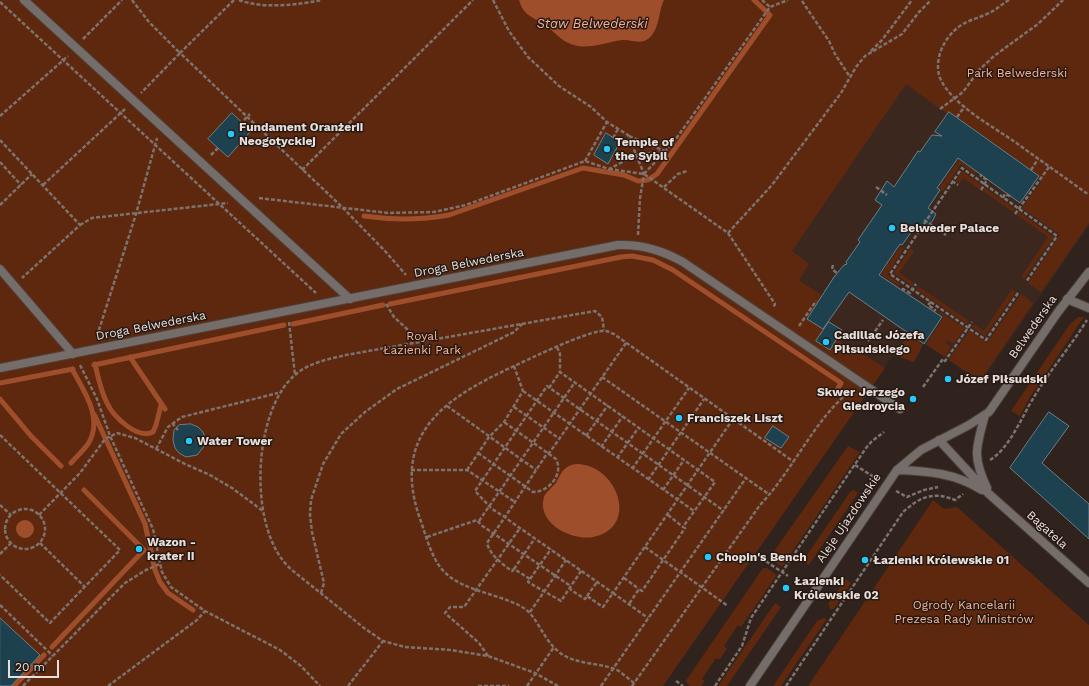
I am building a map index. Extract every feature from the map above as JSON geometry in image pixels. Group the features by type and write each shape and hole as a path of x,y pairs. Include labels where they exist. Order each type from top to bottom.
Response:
{"street":[{"path":"24,0 350,299"},
{"name":"Droga Belwederska","path":"0,368 328,304 618,245 638,245 667,253 900,409"},
{"path":"0,269 73,354"},
{"name":"Belwederska","path":"985,415 993,408 1067,299 1089,272"},
{"path":"1067,299 1089,313"},
{"path":"985,415 979,438 977,458 978,468 989,494"},
{"name":"Aleje Ujazdowskie","path":"750,686 897,470 913,456 985,415"},
{"name":"Bagatela","path":"939,440 989,494 1089,583"},
{"name":"Bagatela","path":"897,470 922,471 948,475 962,479 989,494"}],"path":[{"path":"80,43 122,0"},
{"path":"132,0 149,22 246,118 342,206 402,270 412,286"},
{"path":"138,96 234,0"},
{"path":"239,0 250,3 272,4 322,0"},
{"path":"302,170 473,0"},
{"path":"493,0 509,31 528,58 550,79 618,129 665,151"},
{"path":"762,0 770,7"},
{"path":"644,174 673,143 770,7 788,0"},
{"path":"803,0 829,40 835,54 850,77"},
{"path":"728,233 772,185 841,92 859,63 882,40 912,0"},
{"path":"871,51 902,34 932,0"},
{"path":"1009,0 989,13 957,27 946,42 938,62 938,72 943,83 965,106 1089,195"},
{"path":"940,108 963,92 984,65 1038,24 1063,0"},
{"path":"0,2 328,304"},
{"path":"0,116 72,52"},
{"path":"43,185 130,104"},
{"path":"957,117 965,106"},
{"path":"246,118 250,114"},
{"path":"585,161 607,122"},
{"path":"94,350 136,214 156,145 160,124"},
{"path":"613,138 618,129"},
{"path":"628,135 644,174 639,224"},
{"path":"0,140 80,225"},
{"path":"215,151 218,148"},
{"path":"609,169 636,155 665,151"},
{"path":"1031,170 1038,159"},
{"path":"251,198 267,198 342,206 388,213 414,214 448,210 585,161 609,169 644,174 728,233 775,304 766,319"},
{"path":"0,162 21,185"},
{"path":"1015,214 1049,167"},
{"path":"1018,293 986,340 890,274 925,220 962,168 1057,236 1026,282"},
{"path":"664,187 678,174 687,171"},
{"path":"0,205 32,174"},
{"path":"981,190 988,180 981,176 982,174"},
{"path":"952,181 958,185"},
{"path":"876,187 887,194"},
{"path":"1003,198 1005,194 1012,197"},
{"path":"14,285 80,225 92,218 221,204 234,201"},
{"path":"925,220 946,235"},
{"path":"833,265 832,269 837,273"},
{"path":"902,290 903,289 910,293 916,284"},
{"path":"383,292 387,306 394,317 421,342"},
{"path":"792,336 816,301"},
{"path":"931,302 928,305 935,310 934,312"},
{"path":"288,311 295,375"},
{"path":"558,686 535,673 488,656 450,650 405,647 383,641 364,628 321,593 283,560 270,537 263,511 260,478 263,443 279,393 295,375 319,362 346,355 595,311 602,317 604,330"},
{"path":"985,462 998,453 1019,425 1034,396 1089,313"},
{"path":"868,341 883,320"},
{"path":"923,388 942,359 945,361 972,322"},
{"path":"321,593 324,583 312,532 311,500 320,469 341,434 365,412 396,389 514,332 522,324"},
{"path":"634,683 613,668 575,661 563,655 543,634 530,612 515,603 457,582 446,575 434,558 426,537 414,495 411,470 415,448 424,430 433,418 447,406 474,388 514,366 557,347 604,330 614,334 794,462"},
{"path":"535,538 512,571 489,551 487,543 536,470 560,439 626,343"},
{"path":"549,388 560,372 560,354 557,347"},
{"path":"73,354 92,388 110,436 152,528 160,564 164,576 171,587 205,611 280,650 301,666 320,686"},
{"path":"514,366 523,391 569,425 694,511"},
{"path":"560,372 715,482 683,526"},
{"path":"602,378 770,495"},
{"path":"479,521 575,382"},
{"path":"648,618 490,506 475,491 528,416 536,401 547,386 724,511"},
{"path":"632,469 689,388"},
{"path":"467,470 489,437 504,422 523,391"},
{"path":"156,449 172,423 187,415 279,393"},
{"path":"648,480 704,399"},
{"path":"632,686 760,505 770,495 840,400"},
{"path":"586,436 608,405"},
{"path":"447,406 536,470"},
{"path":"514,407 560,439"},
{"path":"601,447 623,416"},
{"path":"587,596 603,607 733,419"},
{"path":"478,453 533,492 545,489 553,482 558,471 558,463 549,454 504,422"},
{"path":"172,423 178,430"},
{"path":"617,458 639,427"},
{"path":"715,686 742,646 751,618 872,441 884,432"},
{"path":"39,515 80,473 105,440 117,433 135,438 220,481 263,511"},
{"path":"0,435 120,550 50,623 0,575"},
{"path":"663,490 684,460"},
{"path":"855,465 872,476"},
{"path":"411,470 467,470 515,502"},
{"path":"600,686 746,478"},
{"path":"902,496 907,497 924,490 940,487"},
{"path":"786,686 903,512 910,506 927,497 944,495 955,500 963,494"},
{"path":"0,505 11,515"},
{"path":"22,509 28,509 39,515 43,520 45,532 40,543 34,547 22,549 11,544 7,538 5,526 11,515 22,509"},
{"path":"624,578 642,591 686,528 668,515"},
{"path":"426,537 477,520 479,521"},
{"path":"479,521 481,525 493,534 555,576 585,599 597,582"},
{"path":"488,656 479,643 445,613 450,607 464,607 520,528"},
{"path":"40,543 85,587"},
{"path":"0,554 11,544"},
{"path":"645,547 728,606"},
{"path":"551,549 528,582 561,601 581,571"},
{"path":"761,558 788,576"},
{"path":"530,612 566,560"},
{"path":"23,686 125,583 146,570 160,564"},
{"path":"514,568 530,579"},
{"path":"629,604 639,589"},
{"path":"0,606 53,656"},
{"path":"108,686 197,620 205,611"},
{"path":"348,686 383,641"},
{"path":"527,686 554,647"},
{"path":"676,681 683,686"},
{"path":"478,686 509,686"}],"shaded area":[{"path":"1089,0 1089,226 981,382 909,334 884,368 857,350 856,352 807,318 823,296 792,275 759,225 858,88"}],"green space":[{"name":"Royal Łazienki Park","path":"0,0 1089,0 1089,223 1041,292 1028,283 1060,235 1022,208 1042,180 1035,172 949,112 946,113 906,84 792,251 809,264 799,280 823,296 808,319 856,352 857,350 885,368 663,686 0,686"},
{"path":"959,160 976,172 975,174 961,164 943,191 939,188"},
{"path":"962,171 981,185 979,189 963,178 959,184 956,181"},
{"path":"985,188 1015,209 1013,212 983,191"},
{"path":"1019,212 1054,237 1024,279 1021,277 1048,237 1017,215"},
{"path":"901,246 904,248 887,275 900,284 898,286 881,274"},
{"path":"911,248 914,251 899,273 914,283 912,286 894,273"},
{"path":"918,286 969,321 967,324 916,289"},
{"path":"1012,289 1016,292 985,336 972,327 974,324 984,331"},
{"path":"1021,294 1033,303 980,381 949,360 969,331 987,343"},
{"path":"939,311 965,328 954,344 948,340 946,343 951,347 945,357 926,344 944,317 938,312"},
{"path":"1078,317 1084,317 1030,397 1020,416 1011,411 1070,324"},
{"path":"909,334 923,345 914,362 894,355"},
{"path":"848,446 860,452 782,567 773,560 772,554"},
{"path":"854,490 858,493 809,565 803,561 850,492"},
{"name":"Ogrody Kancelarii Prezesa Rady Ministrów","path":"933,500 944,509 957,507 1089,625 1089,686 808,686"},
{"path":"763,568 767,568 777,575 741,627 738,625 724,646 727,649 719,660 716,658 702,679 705,681 701,686 690,686 686,682 687,679"},
{"path":"846,579 851,583 834,609 830,609 828,604"},
{"path":"775,603 781,607 727,686 718,686"},
{"path":"823,618 827,619 781,686 773,686 817,621"}],"water":[{"name":"Staw Belwederski","path":"519,0 664,0 655,31 645,41 639,42 622,40 585,47 570,44 563,40 544,24 526,13"},
{"path":"577,464 591,467 603,475 612,485 618,498 619,510 616,522 607,531 593,537 585,538 576,536 558,529 545,515 543,507 545,495 556,483 562,471 567,467"},
{"path":"21,520 29,520 34,525 32,536 29,538 21,538 16,533 16,525"}],"building":[{"name":"Belweder Palace","path":"949,112 1039,176 1020,203 958,158 937,188 940,190 928,208 936,214 933,220 924,232 915,227 902,245 900,244 879,275 942,317 924,344 849,292 823,329 807,319 834,277 844,265 847,264 846,262 860,242 858,240 882,205 875,200 887,181 894,187 918,151 920,152 932,135 942,136 935,132"},
{"name":"Fundament Oranżerii Neogotyckiej","path":"232,113 251,131 228,157 208,139"},
{"name":"Temple of the Sybil","path":"606,133 620,142 608,164 594,155"},
{"path":"829,322 842,330 830,350 816,341"},
{"path":"1049,412 1069,426 1042,463 1089,504 1089,539 1010,468"},
{"name":"Water Tower","path":"191,424 198,427 203,432 205,445 197,455 186,457 179,453 175,448 173,440 174,430 179,425"},
{"path":"773,426 789,437 781,448 765,438"},
{"path":"0,618 40,655 11,686 0,686"}],"waterway":[{"path":"364,216 406,219 449,215 583,168 624,175 638,181 648,180 657,174 770,15 754,0"},
{"path":"390,304 621,257 632,256 653,260 673,270 841,383 835,394"},
{"path":"293,324 383,305"},
{"path":"94,365 284,325"},
{"path":"130,357 165,409"},
{"path":"95,364 101,389 110,408 120,420 133,430 147,434 153,432 161,405"},
{"path":"71,463 88,444 94,425 93,415 87,396 72,369"},
{"path":"0,383 73,369"},
{"path":"0,399 31,436 61,466"},
{"path":"94,414 145,524 155,570 160,582 168,593 193,610"},
{"path":"52,647 144,550 84,490"},
{"path":"14,686 44,655"}],"place":[{"name":"Fundament Oranżerii Neogotyckiej","path":"231,134"},
{"name":"Temple of the Sybil","path":"607,149"},
{"name":"Belweder Palace","path":"892,228"},
{"name":"Cadillac Józefa Piłsudskiego","path":"826,342"},
{"name":"Józef Piłsudski","path":"948,379"},
{"name":"Skwer Jerzego Giedroycia","path":"913,399"},
{"name":"Franciszek Liszt","path":"679,418"},
{"name":"Water Tower","path":"189,441"},
{"name":"Wazon - krater II","path":"139,549"},
{"name":"Chopin's Bench","path":"708,557"},
{"name":"Łazienki Królewskie 01","path":"865,560"},
{"name":"Łazienki Królewskie 02","path":"786,588"}],"park label":[{"name":"Park Belwederski","path":"1017,73"}]}
